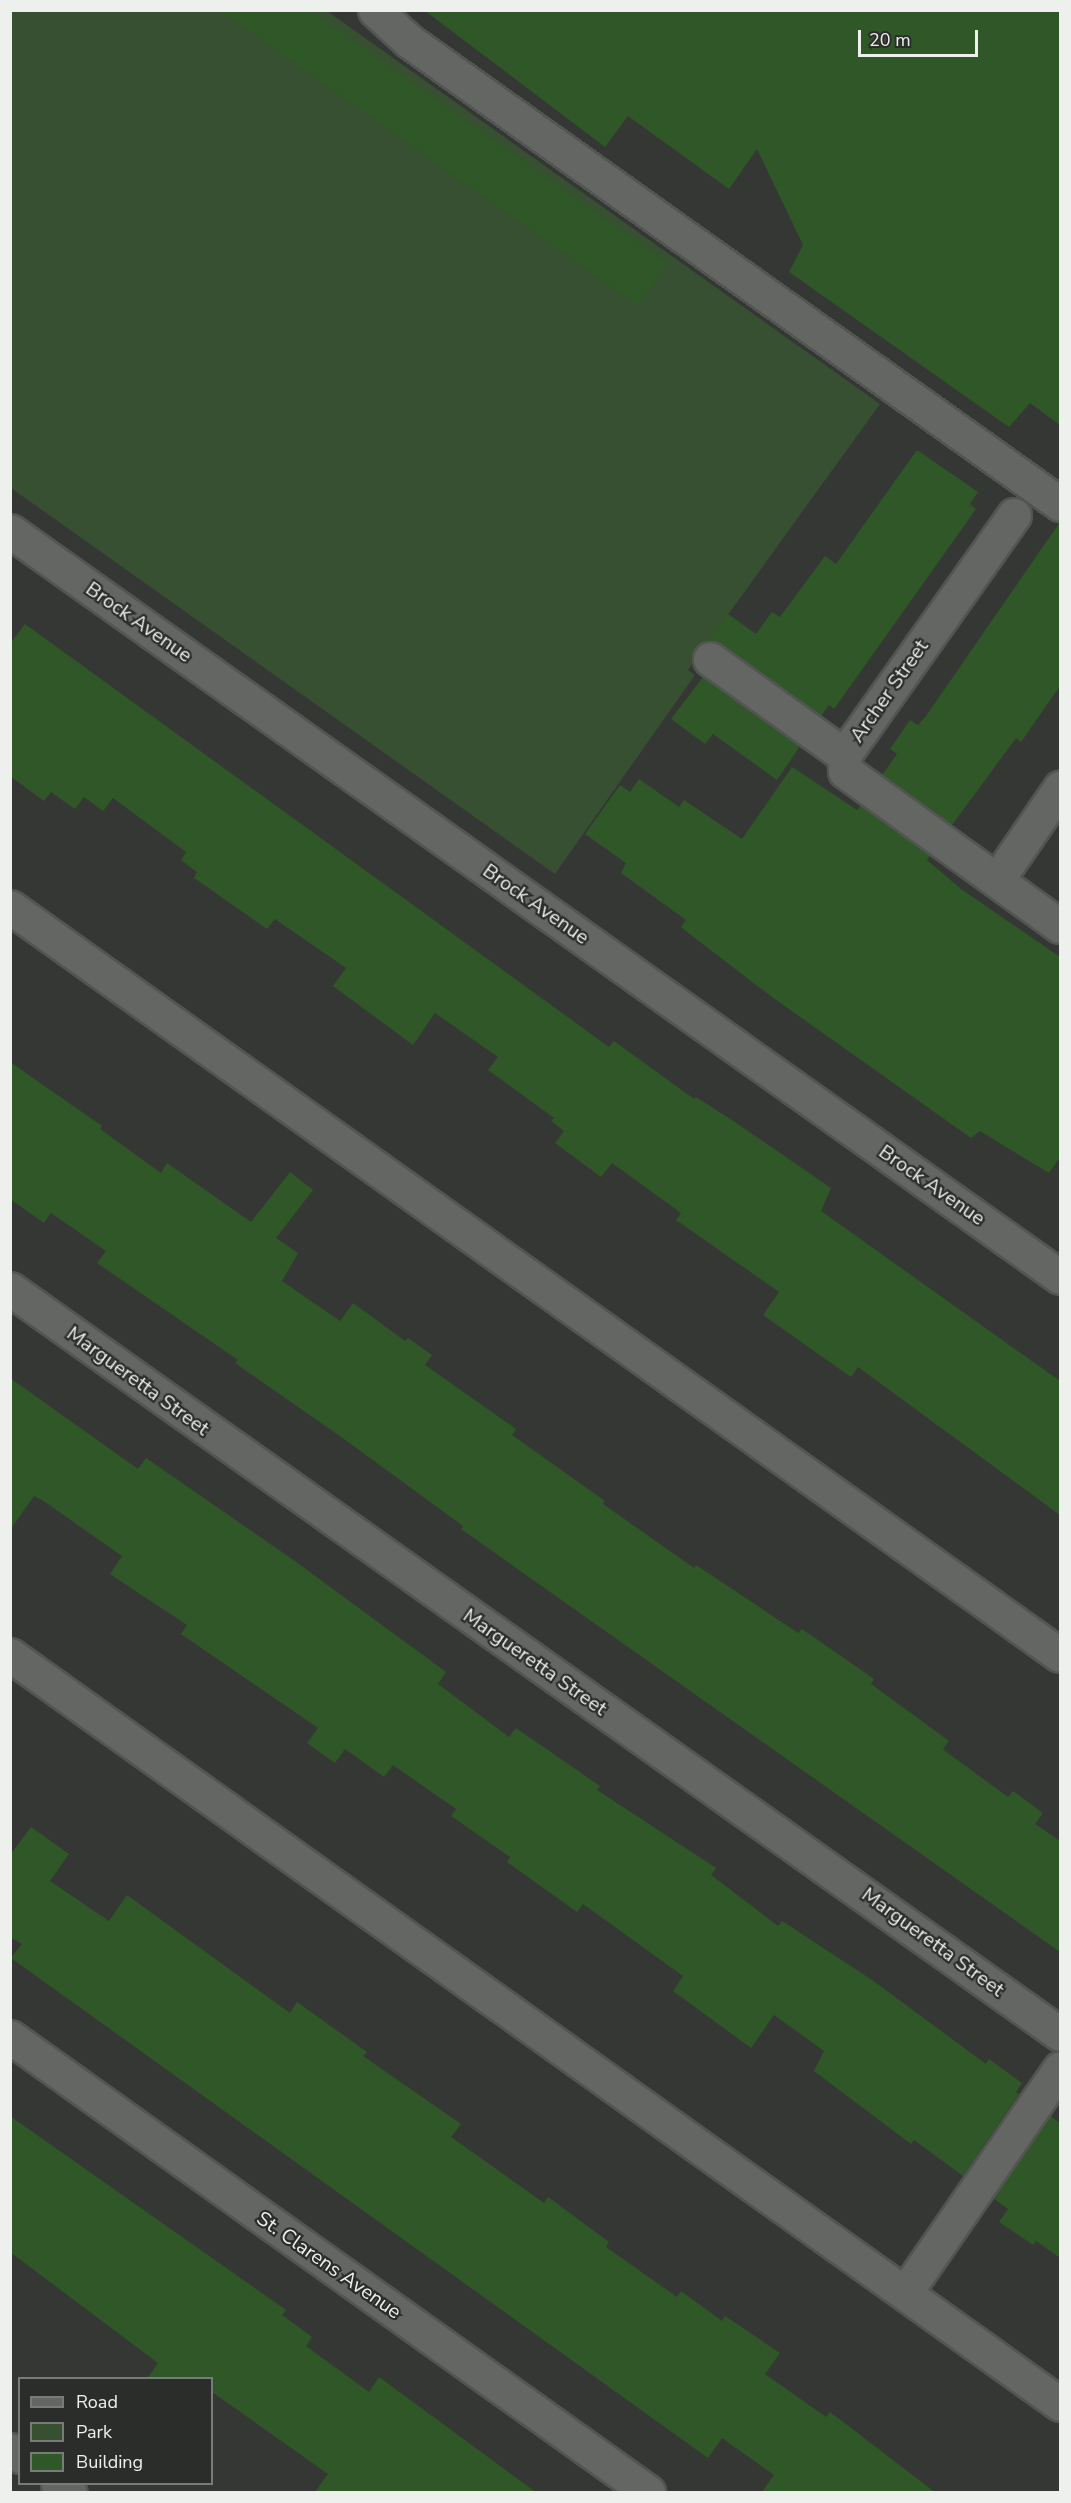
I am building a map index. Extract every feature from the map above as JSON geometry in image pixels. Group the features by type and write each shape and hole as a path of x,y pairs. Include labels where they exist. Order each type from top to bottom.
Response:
{"street":[{"path":"375,10 409,40 1060,504"},
{"name":"Archer Street","path":"1014,514 843,756 845,771 1060,926"},
{"name":"Brock Avenue","path":"10,531 1060,1277"},
{"path":"710,659 843,756"},
{"path":"997,880 1060,788"},
{"path":"10,907 1060,1655"},
{"name":"Margueretta Street","path":"10,1289 1060,2034"},
{"path":"10,1655 1060,2404"},
{"name":"St. Clarens Avenue","path":"10,2037 648,2493"},
{"path":"905,2294 1060,2068"}],"green space":[{"path":"11,11 327,11 880,404 688,670 695,675 555,874 11,488"}],"building":[{"path":"219,10 310,10 668,263 638,306"},
{"path":"424,10 1060,10 1060,425 1030,403 1009,427 789,272 803,245 757,149 729,189 628,116 605,147"},
{"path":"917,450 978,492 970,504 976,509 834,709 829,705 821,716 721,644 708,641 728,614 756,634 772,612 780,617 825,556 836,564"},
{"path":"1060,522 1060,686 1021,742 1016,738 952,825 882,775 897,754 890,749 910,720 918,725 926,716"},
{"path":"25,624 609,1047 614,1041 694,1099 696,1097 735,1122 831,1188 821,1211 1060,1381 1060,1515 858,1367 851,1377 763,1315 779,1292 676,1220 681,1213 612,1163 601,1177 555,1143 564,1131 551,1121 554,1118 488,1070 498,1057 435,1013 413,1045 333,986 346,968 275,919 267,929 194,878 197,872 181,860 186,852 113,798 103,811 84,797 75,809 51,792 44,801 10,776 10,644"},
{"path":"703,677 800,746 777,780 713,734 705,744 671,719"},
{"path":"792,767 857,810 861,805 930,856 927,860 961,889 1060,957 1060,1157 1049,1173 980,1131 971,1138 772,997 681,927 686,920 621,873 626,863 585,834 620,785 630,792 639,779 679,807 684,800 742,839"},
{"path":"10,1062 102,1126 100,1129 161,1173 167,1163 251,1222 290,1172 313,1190 276,1238 298,1253 282,1281 340,1321 353,1303 405,1341 408,1338 432,1355 425,1365 516,1429 512,1435 605,1501 603,1504 694,1568 696,1565 798,1633 802,1629 874,1679 871,1684 949,1741 943,1749 945,1751 1008,1797 1013,1791 1043,1813 1035,1824 1060,1841 1060,1952 461,1529 463,1526 235,1363 238,1360 97,1263 106,1251 51,1213 44,1223 10,1199"},
{"path":"10,1378 138,1469 146,1458 292,1559 446,1672 438,1684 509,1737 516,1728 600,1786 597,1790 716,1868 711,1875 778,1926 782,1921 872,1980 986,2064 989,2059 1022,2083 1016,2092 1019,2094 963,2176 914,2140 911,2144 814,2071 824,2051 774,2015 751,2048 673,1991 683,1976 583,1904 577,1912 507,1862 510,1857 451,1816 456,1809 393,1765 384,1777 345,1749 335,1763 307,1743 318,1728 181,1634 187,1625 110,1574 122,1556 42,1500 34,1496 10,1530"},
{"path":"31,1827 69,1854 50,1881 109,1921 127,1895 290,2013 297,2002 367,2052 363,2056 461,2124 451,2137 544,2203 548,2197 609,2242 606,2247 677,2297 681,2291 722,2321 725,2316 780,2353 765,2374 826,2417 830,2412 936,2493 761,2493 774,2475 722,2438 708,2458 11,1958 22,1944 10,1937 10,1855"},
{"path":"10,2116 286,2310 282,2315 312,2337 306,2346 369,2392 379,2377 537,2493 314,2493 328,2474 213,2393 213,2377 148,2377 158,2363 10,2252"},
{"path":"1050,2116 1060,2123 1060,2258 1036,2241 1033,2245 999,2222 1008,2209 993,2198"}]}
